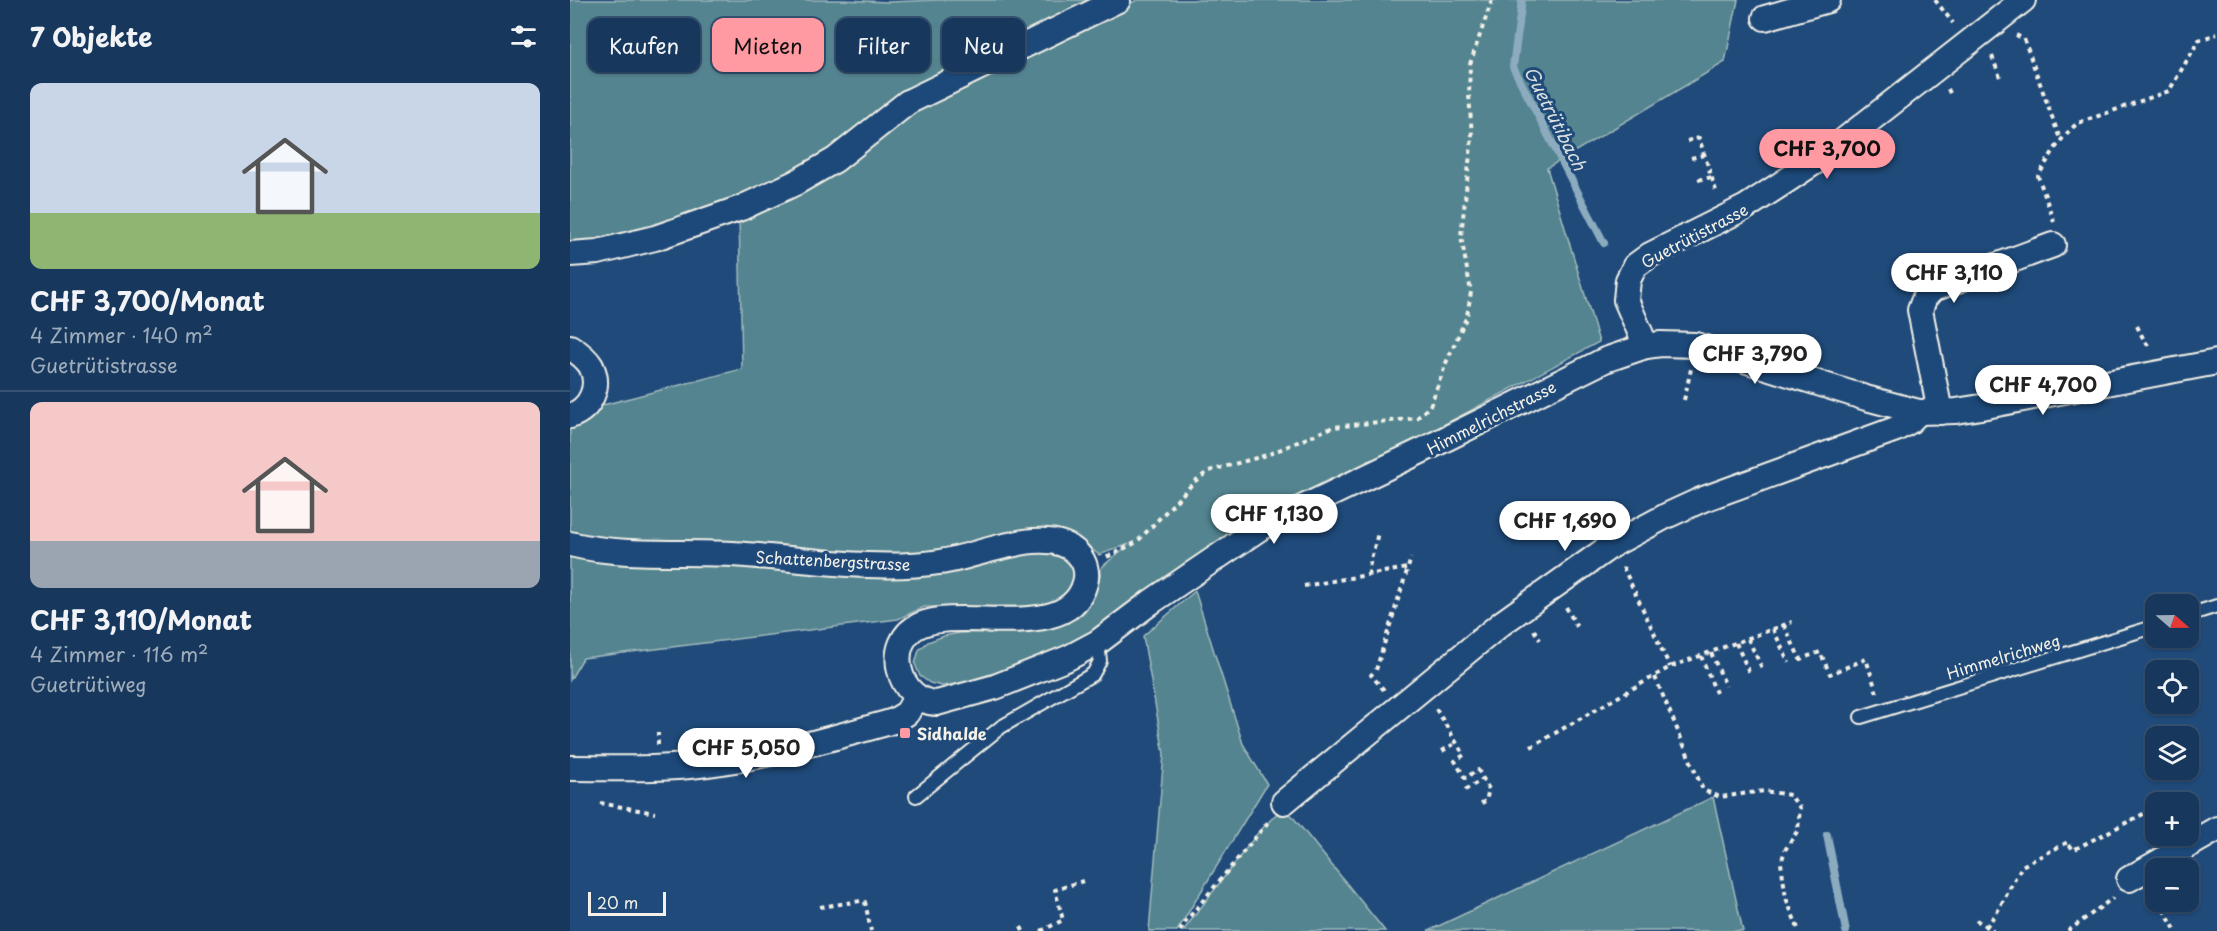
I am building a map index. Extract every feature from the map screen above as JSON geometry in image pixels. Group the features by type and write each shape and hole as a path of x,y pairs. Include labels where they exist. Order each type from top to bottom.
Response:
{"street":[{"path":"570,254 598,252 655,238 741,207 777,191 835,160 908,102 1118,0"},
{"path":"1765,18 1828,0"},
{"name":"Guetrütistrasse","path":"1646,346 1626,300 1628,280 1635,267 1650,255 1762,197 1824,156 2023,0"},
{"path":"1930,412 1920,310 1926,297 1933,289 2053,245"},
{"name":"Himmelrichstrasse","path":"916,698 930,703 949,701 995,687 1068,658 1098,642 1151,602 1260,528 1605,360 1646,346 1696,345 1866,398 1930,412 1981,407 2217,362"},
{"path":"570,347 587,360 595,376 590,401 583,409 570,416"},
{"name":"Himmelrichstrasse","path":"1284,802 1502,623 1612,545 1657,520 1701,500 1896,429 1930,412"},
{"name":"Schattenbergstrasse","path":"570,544 618,552 723,554 903,565 954,560 1027,541 1049,540 1069,546 1077,553 1085,566"},
{"path":"570,768 671,768 707,764 766,755 894,721 907,713 916,698 904,684 898,668 902,645 912,630 920,625 940,620 1030,619 1060,613 1069,609 1082,593 1086,576 1085,566"},
{"path":"2124,886 2217,829"}],"lane":[{"path":"2199,612 2217,606"},
{"name":"Himmelrichweg","path":"1861,717 2145,629"},
{"path":"916,796 1001,727 1093,674 1100,661 1098,642"}],"path":[{"path":"1085,566 1137,542 1195,481 1209,471 1267,455 1333,427 1417,418 1430,406 1467,316 1471,292 1461,236 1472,136 1470,63 1492,0"},
{"path":"1994,23 2024,39 2061,140"},
{"path":"2047,204 2038,176 2061,140 2078,123 2169,91 2199,40 2217,34"},
{"path":"1994,63 2001,80"},
{"path":"1949,90 1952,97"},
{"path":"1687,141 1699,138 1716,190"},
{"path":"1691,158 1704,154"},
{"path":"1698,180 1712,177"},
{"path":"2137,326 2156,356"},
{"path":"1684,400 1693,361"},
{"path":"1369,575 1378,533"},
{"path":"1384,689 1371,675 1376,670 1411,558"},
{"path":"1304,586 1407,568"},
{"path":"1625,572 1670,668"},
{"path":"1531,747 1670,668 1792,622"},
{"path":"1784,625 1800,659 1820,652 1830,674 1866,659 1884,711"},
{"path":"1773,629 1789,663"},
{"path":"1748,639 1762,670"},
{"path":"1736,643 1749,672"},
{"path":"1711,652 1726,686"},
{"path":"1701,656 1716,693"},
{"path":"1655,677 1703,790 1720,797 1764,790 1790,795 1800,808 1798,830 1785,849 1781,863 1786,898 1799,931"},
{"path":"1435,708 1464,755 1455,761 1465,778 1478,770 1489,789 1486,801 1479,804"},
{"path":"1442,751 1456,743"},
{"path":"1465,790 1483,779"},
{"path":"1180,931 1284,802"},
{"path":"600,803 655,813"},
{"path":"1986,927 1997,912 2022,866 2068,842 2073,850 2145,813"},
{"path":"1041,931 1063,920 1055,891 1083,881"},
{"path":"2068,931 2124,886"},
{"path":"820,907 865,902 871,931"},
{"path":"2165,912 2176,931"},
{"path":"1976,920 1993,931"}],"green space":[{"path":"570,0 888,2 1105,0 1025,45 1025,18 942,18 942,72 977,72 838,150 696,218 615,237 570,243"},
{"path":"1137,0 1738,0 1725,62 1547,168 1599,342 1183,564 1094,633 1017,666 962,683 942,686 930,683 920,676 915,664 919,650 928,642 944,636 960,633 1031,631 1077,618 1085,611 1091,600 1102,567 1129,544 1099,555 1066,532 1044,530 976,547 912,555 676,545 570,536 570,426 593,414 603,405 742,369 739,215 901,116 991,72 1025,72 1025,55"},
{"path":"1034,549 1064,554 1073,570 1073,589 1050,606 924,607 898,619 583,658 570,680 570,555 702,561"},
{"path":"1195,591 1243,744 1267,784 1177,931 1149,931 1164,754 1143,636"},
{"path":"1713,797 1743,931 1428,931"},
{"path":"1284,806 1385,931 1183,931 1257,834"}],"waterway":[{"name":"Guetrütibach","path":"1522,0 1513,67 1604,243"},
{"path":"1827,835 1846,931"}],"place":[{"name":"Sidhalde","path":"905,733"}]}
